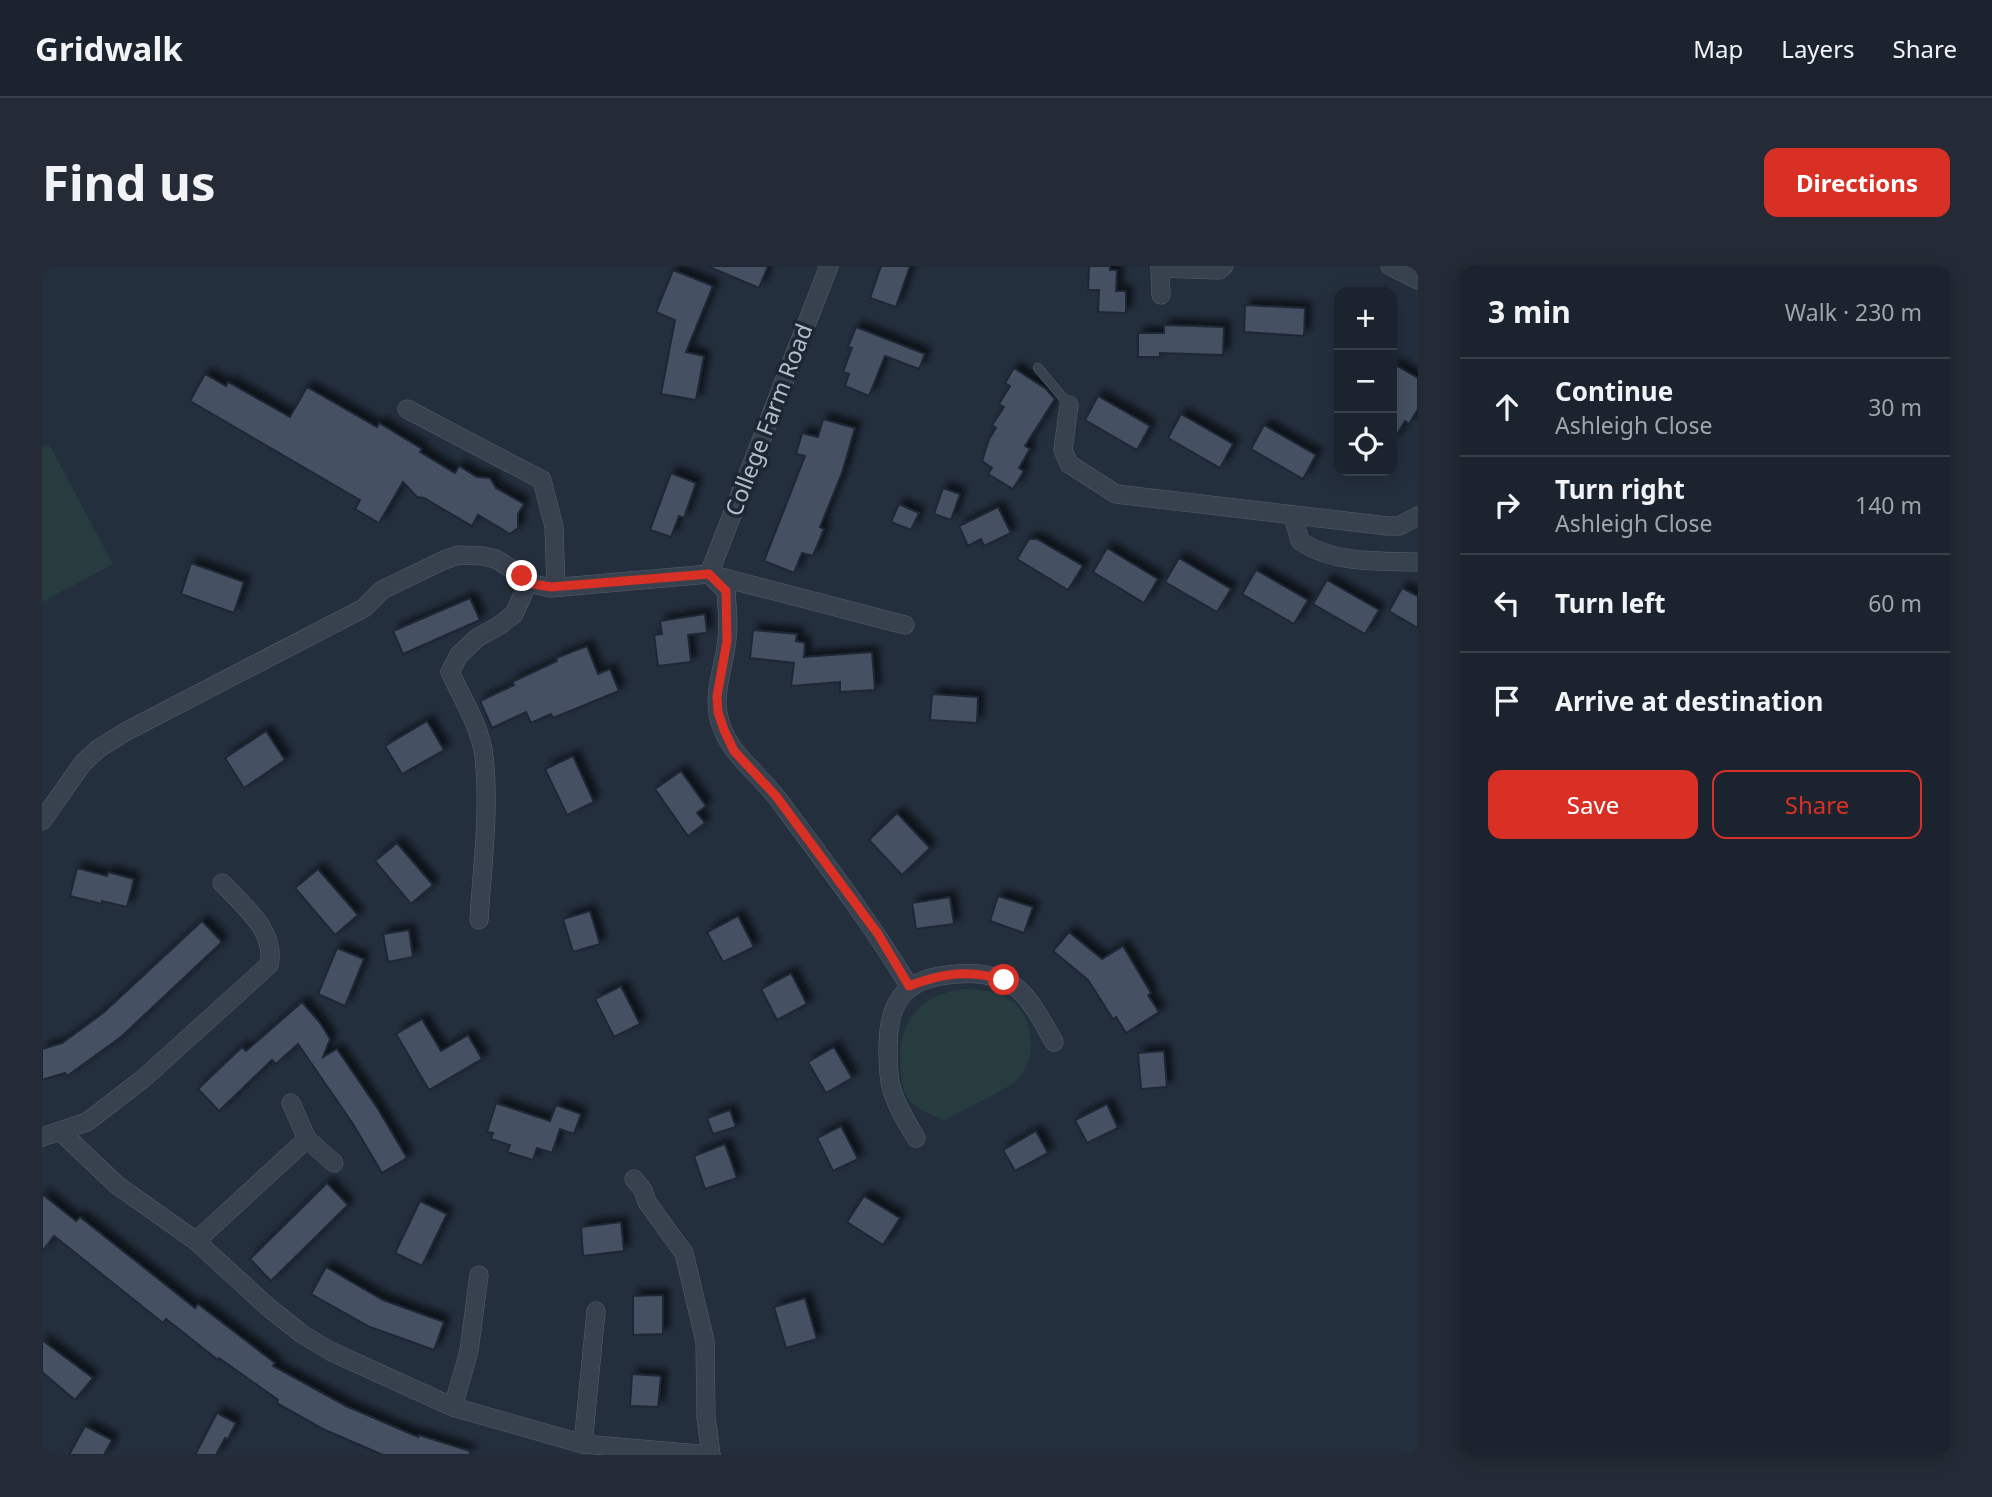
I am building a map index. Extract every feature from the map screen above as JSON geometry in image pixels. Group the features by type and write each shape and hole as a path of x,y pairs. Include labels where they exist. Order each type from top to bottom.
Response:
{"street":[{"name":"College Farm Road","path":"709,574 829,266"},
{"path":"1161,295 1160,267 1219,270 1224,266"},
{"path":"1390,266 1418,280"},
{"path":"1069,405 1063,450 1069,464 1116,494 1399,526 1418,516"},
{"path":"407,409 542,480 554,527 556,587"},
{"path":"1293,516 1300,541 1324,553 1364,560 1418,562"},
{"path":"42,821 83,762 98,749 125,732 364,608 382,590 458,555 496,559 528,583 556,587 709,574 905,625"},
{"path":"709,574 726,591 727,641 717,696 718,712 734,751 776,796 878,934 909,986"},
{"path":"478,920 485,829 484,756 450,671 459,655 477,638 513,614 528,583"},
{"path":"42,1136 87,1122 144,1078 270,964 273,951 267,935 222,883"},
{"path":"916,1138 891,1088 888,1052 890,1018 898,999 909,986 944,975 967,973 1004,980 1020,991 1054,1042"},
{"path":"291,1103 307,1139 334,1163"},
{"path":"60,1131 117,1185 196,1241 268,1307 302,1334 330,1351 453,1407 583,1444 711,1455 706,1417 705,1341 684,1253 647,1202 643,1190 634,1179"},
{"path":"196,1241 307,1139"},
{"path":"453,1407 469,1351 479,1275"},
{"path":"583,1444 596,1311"}],"lane":[{"path":"1038,368 1069,405"}],"green space":[{"path":"49,444 113,564 42,602 42,447"},
{"path":"963,989 991,992 1012,1001 1026,1019 1031,1050 1025,1069 1017,1080 945,1120 920,1109 906,1096 901,1072 902,1040 912,1016 921,1006 947,992"}],"building":[{"path":"707,266 768,266 759,288"},
{"path":"881,266 910,266 896,307 870,298"},
{"path":"1089,266 1110,266 1110,270 1117,270 1116,291 1126,291 1126,313 1098,312 1099,290 1088,290"},
{"path":"673,270 713,286 686,352 704,356 696,400 661,394 675,320 656,312"},
{"path":"1245,305 1305,308 1304,336 1244,332"},
{"path":"1164,325 1224,327 1223,355 1160,353 1160,357 1138,357 1138,333 1164,333"},
{"path":"856,327 925,354 919,369 885,356 869,396 845,386 849,374 843,372 852,348 848,347"},
{"path":"1397,366 1418,378 1418,409 1409,424 1405,421 1397,435"},
{"path":"1014,368 1046,389 1055,399 1025,446 1030,449 1019,468 1024,471 1013,489 988,474 992,468 982,461 989,439 996,428 992,425 1004,407 999,404 1010,386 1005,383"},
{"path":"205,374 226,386 228,382 290,417 307,387 377,427 379,423 455,473 459,466 477,477 490,478 496,488 524,504 518,514 518,528 510,534 478,515 472,526 424,498 417,497 403,482 379,523 355,509 360,500 190,401"},
{"path":"1098,396 1150,426 1137,450 1085,420"},
{"path":"1181,414 1233,444 1220,468 1168,438"},
{"path":"823,419 855,428 842,473 820,527 824,529 813,556 802,553 794,573 764,561 805,456 796,454 802,433 818,437"},
{"path":"1264,425 1316,455 1303,479 1251,449"},
{"path":"671,473 696,483 684,518 679,516 671,537 650,530"},
{"path":"943,488 960,494 951,520 934,514"},
{"path":"899,504 919,513 911,530 891,522"},
{"path":"998,507 1011,533 984,546 981,539 968,546 959,526"},
{"path":"1029,539 1037,539 1083,566 1068,590 1017,559"},
{"path":"1107,548 1158,579 1144,603 1093,572"},
{"path":"1179,558 1231,589 1217,612 1165,582"},
{"path":"191,563 244,582 234,613 181,594"},
{"path":"1256,570 1308,600 1294,624 1242,594"},
{"path":"1327,580 1379,610 1365,634 1313,604"},
{"path":"1402,588 1418,596 1418,628 1389,611"},
{"path":"470,598 480,620 403,654 393,631"},
{"path":"705,614 707,633 688,635 691,662 658,666 654,635 662,634 660,621"},
{"path":"753,630 797,634 796,641 805,643 804,657 872,652 875,690 840,692 840,682 791,686 794,663 750,658"},
{"path":"587,646 598,674 610,669 619,691 553,718 551,714 531,723 526,712 492,728 480,701 514,685 512,682 557,661 556,658"},
{"path":"932,694 978,697 977,723 930,720"},
{"path":"427,721 444,750 402,774 385,746"},
{"path":"266,731 285,760 244,788 225,758"},
{"path":"573,756 594,802 567,815 545,769"},
{"path":"681,771 706,806 697,813 705,823 688,836 655,789"},
{"path":"897,813 930,848 902,875 869,840"},
{"path":"397,843 433,885 411,904 375,861"},
{"path":"77,868 107,876 108,872 134,879 127,907 70,896"},
{"path":"318,869 358,915 335,935 295,888"},
{"path":"998,896 1033,907 1024,933 990,921"},
{"path":"950,897 954,924 916,929 912,903"},
{"path":"590,911 600,944 573,952 563,919"},
{"path":"738,916 754,947 723,962 707,932"},
{"path":"202,921 222,942 121,1037 67,1076 65,1073 42,1080 42,1049 62,1043 103,1013"},
{"path":"409,930 413,957 388,962 383,934"},
{"path":"1069,932 1102,959 1123,946 1159,1012 1126,1033 1116,1017 1113,1019 1088,980 1053,951"},
{"path":"337,948 364,959 345,1006 318,994"},
{"path":"791,973 807,1004 777,1020 761,989"},
{"path":"621,986 640,1024 614,1037 595,999"},
{"path":"302,1002 330,1039 323,1057 337,1049 407,1158 382,1173 353,1124 298,1044 276,1064 272,1060 219,1111 198,1089 242,1047 246,1051"},
{"path":"422,1019 441,1051 468,1035 482,1059 429,1090 396,1034"},
{"path":"834,1047 852,1078 826,1093 808,1062"},
{"path":"1164,1051 1167,1087 1141,1089 1138,1053"},
{"path":"496,1103 550,1121 556,1105 581,1114 574,1134 560,1129 552,1153 537,1148 533,1160 507,1152 510,1145 491,1139 493,1133 487,1132"},
{"path":"1107,1104 1118,1128 1087,1143 1075,1120"},
{"path":"730,1110 736,1127 713,1134 707,1118"},
{"path":"841,1126 858,1159 833,1171 817,1138"},
{"path":"1036,1131 1048,1153 1015,1171 1003,1150"},
{"path":"725,1144 737,1178 705,1189 694,1156"},
{"path":"327,1183 348,1205 271,1281 250,1259"},
{"path":"42,1194 76,1221 80,1217 195,1308 198,1304 275,1363 273,1366 346,1406 418,1437 419,1435 470,1451 470,1455 383,1455 325,1430 277,1403 278,1400 219,1358 218,1360 166,1319 163,1323 54,1236 42,1252"},
{"path":"864,1196 900,1218 883,1245 847,1222"},
{"path":"420,1201 447,1214 422,1266 395,1253"},
{"path":"621,1222 624,1251 583,1256 581,1227"},
{"path":"326,1267 383,1300 444,1322 434,1350 370,1327 311,1294"},
{"path":"663,1295 663,1334 633,1335 633,1296"},
{"path":"805,1298 817,1339 786,1348 774,1307"},
{"path":"42,1340 93,1378 75,1400 42,1372"},
{"path":"632,1374 661,1376 658,1407 630,1406"},
{"path":"217,1413 236,1423 228,1439 225,1438 216,1455 195,1455"},
{"path":"85,1426 112,1440 104,1455 69,1455"}],"route":[{"path":"522,576 528,583 571,587 709,574 726,591 727,641 717,696 718,712 734,751 776,796 878,934 909,986 944,975 967,973 1004,980"}]}
